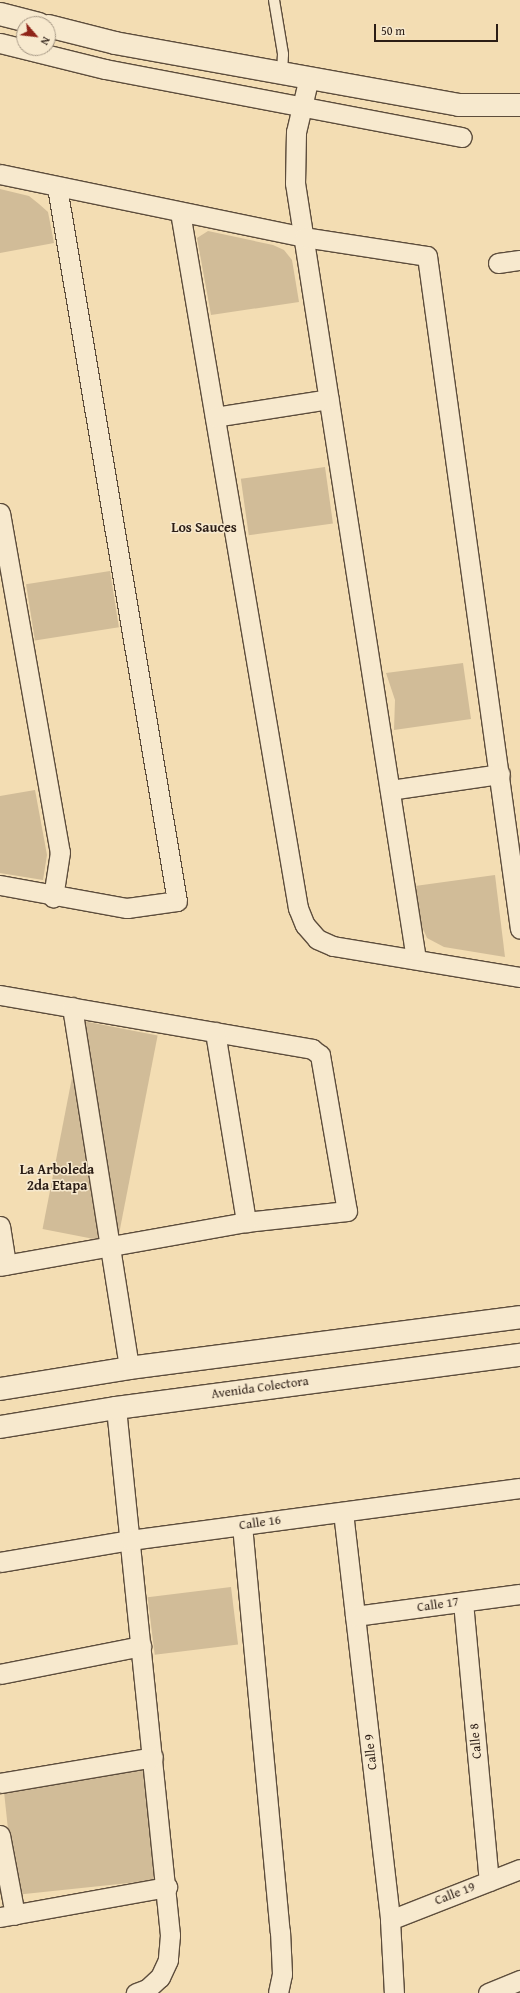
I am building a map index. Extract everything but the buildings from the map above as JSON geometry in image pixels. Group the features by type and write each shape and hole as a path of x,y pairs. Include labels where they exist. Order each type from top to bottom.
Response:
{"street":[{"path":"0,14 16,18"},
{"path":"56,28 115,43 459,105 520,105"},
{"path":"0,43 105,69 302,105 462,137"},
{"path":"309,77 302,105 294,159 304,237 416,959"},
{"path":"0,174 304,237 426,256 500,774 520,929"},
{"path":"0,885 53,897 127,908 177,901 57,187"},
{"path":"180,212 298,908 305,925 317,939 333,946 520,977"},
{"path":"498,263 520,260"},
{"path":"215,417 329,399"},
{"path":"0,513 60,852 53,897"},
{"path":"390,790 500,774"},
{"path":"0,995 312,1049 320,1055 346,1211 246,1222 3,1266 0,1226"},
{"path":"72,1007 129,1368"},
{"path":"215,1032 246,1222"},
{"path":"0,1389 129,1368 520,1317"},
{"name":"Avenida Colectora","path":"0,1427 116,1408 520,1355"},
{"path":"116,1408 153,1756 170,1936 168,1960 160,1977 147,1989 136,1993"},
{"name":"Calle 16","path":"0,1562 130,1540 520,1488"},
{"name":"Calle 9","path":"343,1512 390,1920 394,1993"},
{"path":"242,1525 280,1931 282,1974 278,1993"},
{"name":"Calle 17","path":"355,1616 520,1594"},
{"name":"Calle 8","path":"463,1602 489,1881"},
{"path":"0,1674 141,1646"},
{"path":"0,1783 153,1756"},
{"path":"0,1835 7,1916 166,1887"},
{"name":"Calle 19","path":"390,1920 520,1868"},
{"path":"488,1993 520,1980"}],"lane":[{"path":"274,0 283,54 282,73"}],"shaded area":[{"path":"0,189 29,196 48,212 54,243 0,253"},
{"path":"208,231 273,245 284,250 292,260 299,302 211,315 197,238"},
{"path":"325,467 333,523 249,535 241,479"},
{"path":"110,571 119,627 35,641 26,584"},
{"path":"463,663 471,719 394,730 395,700 386,673"},
{"path":"35,790 47,855 43,880 0,873 0,796"},
{"path":"495,875 505,957 444,947 427,938 419,920 415,886"},
{"path":"83,1021 158,1036 117,1244 43,1229"},
{"path":"231,1587 238,1645 155,1655 148,1597"},
{"path":"143,1765 155,1880 15,1895 3,1780"}],"district":[{"name":"Los Sauces","path":"204,527"},
{"name":"La Arboleda 2da Etapa","path":"57,1178"}]}
